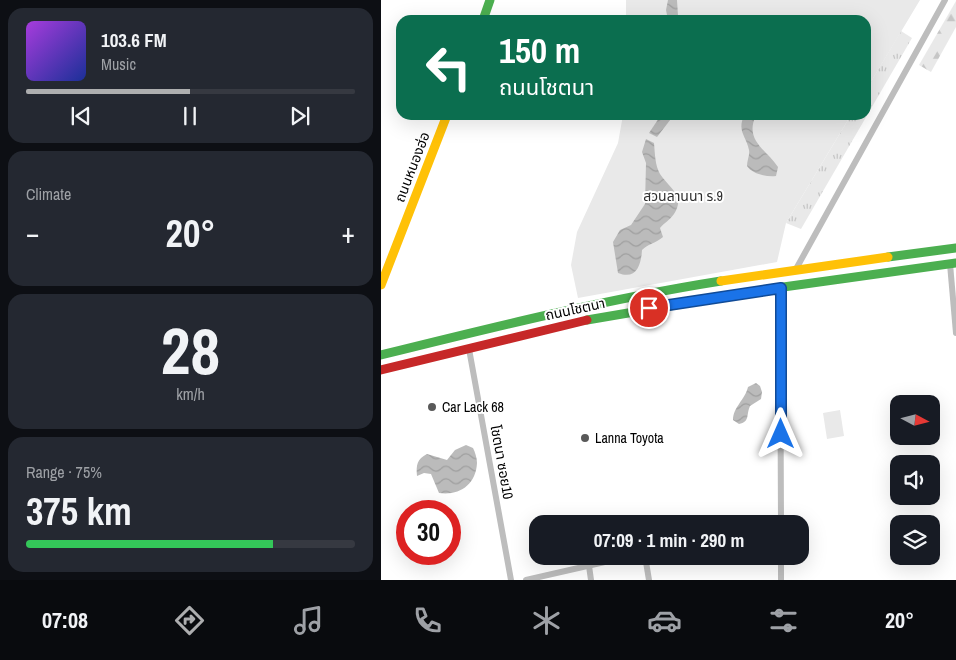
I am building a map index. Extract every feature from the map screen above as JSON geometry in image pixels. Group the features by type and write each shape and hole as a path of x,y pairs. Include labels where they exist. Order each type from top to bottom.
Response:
{"main road":[{"path":"485,15 490,0"},
{"name":"ถนนหนองฮ่อ","path":"381,285 445,120"},
{"name":"ถนนโชตนา","path":"384,353 523,320 683,287 795,269 956,248"},
{"name":"ถนนโชตนา","path":"381,370 526,334 684,302 953,264"},
{"path":"523,320 526,334"}],"street":[{"path":"795,269 945,0"},
{"path":"953,264 956,333"},
{"path":"781,288 781,515"},
{"name":"โชตนา ซอย10","path":"469,348 511,580"},
{"path":"526,580 542,578 593,565"},
{"path":"646,565 649,580"},
{"path":"781,565 781,580"},
{"path":"589,566 591,580"}],"green space":[{"path":"626,0 920,0 871,82 871,15 626,15"},
{"path":"956,1 956,27 931,72 919,65"},
{"path":"901,31 912,38 871,109 871,82"},
{"name":"สวนลานนา ร.9","path":"622,120 848,120 786,223 777,262 578,298 571,265 577,232 618,143"},
{"path":"848,120 864,120 801,229 786,223"},
{"path":"840,410 844,436 827,439 823,413"}],"water":[{"path":"668,0 677,0 678,15 667,15"},
{"path":"658,120 670,120 657,137 649,133"},
{"path":"754,120 753,132 755,138 778,167 776,176 760,174 752,171 747,166 749,150 741,126 742,121"},
{"path":"646,139 654,143 658,171 675,192 678,202 674,214 660,228 663,237 642,250 639,266 633,273 624,275 618,273 613,242 620,230 631,225 645,204 646,163 642,152"},
{"path":"756,383 760,386 762,392 761,399 750,406 745,422 739,424 733,420 735,411 748,387"},
{"path":"466,445 473,448 476,455 476,471 470,483 460,491 439,493 431,474 424,473 417,476 418,463 427,454 447,460 455,450"}],"traffic: fast":[{"path":"485,15 490,0"},
{"path":"888,257 956,248"},
{"path":"587,320 769,289 956,263"},
{"path":"381,355 593,305 721,281"}],"traffic: slow":[{"path":"381,285 445,120"},
{"path":"721,281 888,257"}],"traffic: jam":[{"path":"381,370 587,320"}],"place":[{"name":"Car Lack 68","path":"432,407"},
{"name":"Lanna Toyota","path":"585,438"}],"route":[{"path":"649,308 781,288 781,434"}]}
